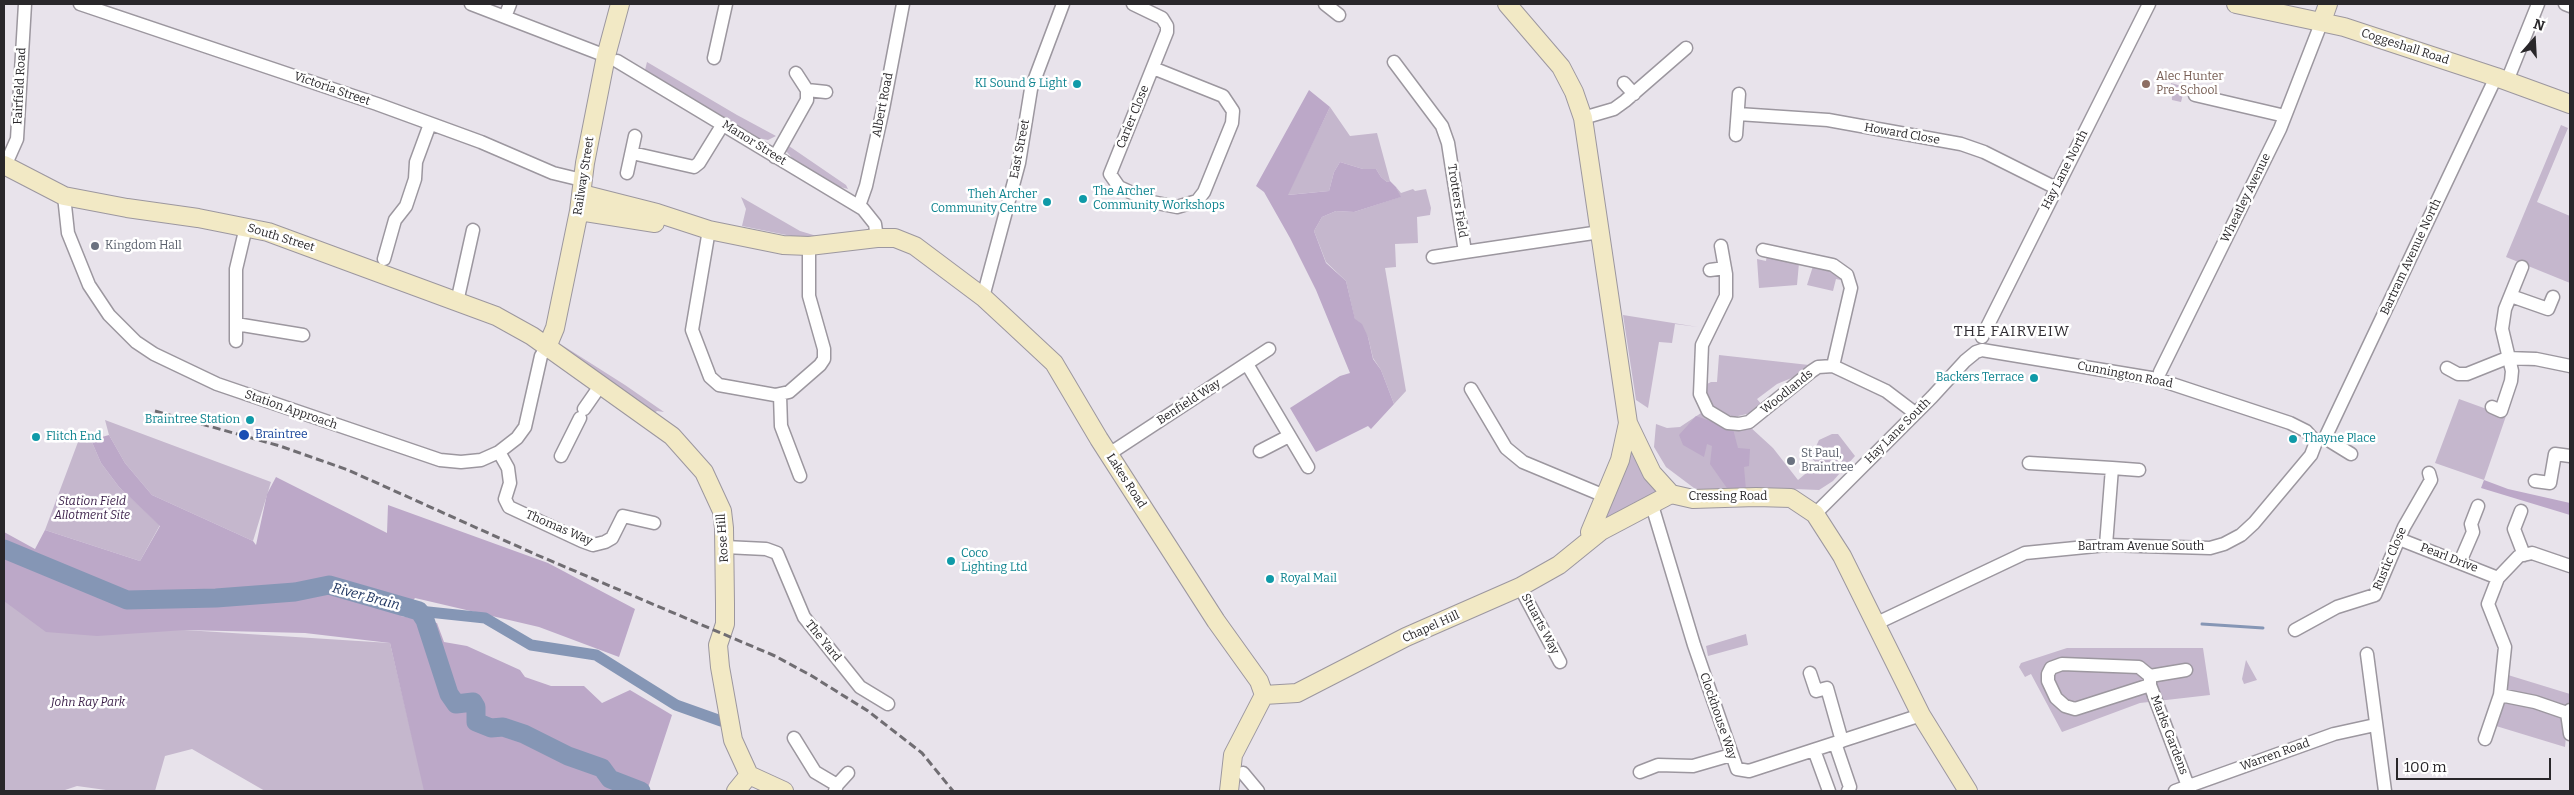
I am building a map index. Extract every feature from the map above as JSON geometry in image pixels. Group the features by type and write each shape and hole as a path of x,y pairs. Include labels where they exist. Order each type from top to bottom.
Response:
{"main road":[{"name":"Railway Street","path":"547,347 555,328 581,195 611,58 620,4"},
{"name":"Cressing Road","path":"1507,4 1561,67 1574,92 1583,118 1628,423 1652,473 1671,494 1693,499 1792,498 1815,514 1842,556 1921,715 1968,791"},
{"name":"Coggeshall Road","path":"2236,4 2322,21 2502,79 2570,104"},
{"path":"2322,21 2328,4"},
{"name":"South Street","path":"4,165 64,196 246,227 298,241 509,322 547,347"},
{"name":"Lakes Road","path":"581,195 657,213 709,230 783,245 809,246 877,238 895,238 915,246 983,296 1054,363 1109,454 1216,621 1259,681 1264,696"},
{"name":"Rose Hill","path":"547,347 668,433 699,464 709,481 722,510 725,547 724,624 718,644 720,667 732,740 749,775"},
{"path":"1591,539 1590,532 1620,460 1628,423"},
{"name":"Chapel Hill","path":"1264,696 1297,694 1406,637 1520,587 1559,565 1608,527 1650,507 1671,494"},
{"path":"1229,791 1233,755 1264,696"},
{"path":"736,791 749,775 784,791"}],"street":[{"name":"Fairfield Road","path":"4,165 17,139 24,4"},
{"name":"Victoria Street","path":"80,4 430,124 553,173 581,195"},
{"name":"Manor Street","path":"471,4 611,58 858,206 872,218 877,238"},
{"path":"505,17 510,4"},
{"path":"714,58 726,4"},
{"name":"Albert Road","path":"858,206 866,186 903,4"},
{"name":"East Street","path":"983,296 1019,163 1031,89 1063,4"},
{"name":"Carier Close","path":"1133,4 1162,18 1167,26 1164,43 1153,68 1110,174 1120,187 1152,202 1177,207 1198,202 1204,192 1232,123 1233,111 1223,96 1153,68"},
{"path":"1325,4 1338,15"},
{"name":"Hay Lane North","path":"1982,337 2149,4"},
{"name":"Bartram Avenue North","path":"2320,440 2538,4"},
{"path":"2565,4 2570,6"},
{"name":"Wheatley Avenue","path":"2160,372 2285,116 2322,21"},
{"path":"1583,118 1614,109 1686,48"},
{"name":"Trotters Field","path":"1394,62 1442,126 1448,143 1465,252 1600,232"},
{"path":"775,156 804,106 807,90 796,74"},
{"path":"1624,84 1634,94"},
{"path":"807,90 826,92"},
{"path":"1736,135 1739,94"},
{"path":"2195,95 2285,116"},
{"name":"Howard Close","path":"1738,114 1828,120 1961,144 1984,152 2056,188"},
{"path":"384,259 395,220 406,206 415,179 416,162 430,124"},
{"path":"632,153 694,167 699,163 723,124"},
{"path":"627,173 635,136"},
{"name":"Station Approach","path":"64,196 68,233 89,285 115,321 154,354 216,384 440,460 472,462 499,452 517,438 525,427 541,356 547,347"},
{"path":"236,341 236,269 246,227"},
{"path":"458,302 473,230"},
{"path":"709,230 692,330 710,377 714,382 724,386 780,395 789,392 823,362 824,357 810,300 809,246"},
{"name":"Woodlands","path":"1721,246 1725,268 1726,296 1704,337 1701,357 1700,394 1702,405 1713,416 1728,423 1739,424 1755,419 1818,367 1834,366"},
{"path":"1763,250 1833,265 1847,275 1851,288 1834,366 1886,391 1915,413"},
{"path":"1433,257 1465,252"},
{"path":"2492,407 2501,411 2510,387 2512,371 2507,358 2502,329 2511,296 2522,267"},
{"path":"1710,270 1725,268"},
{"path":"2511,296 2548,309 2553,297"},
{"path":"236,324 303,335"},
{"name":"Benfield Way","path":"1109,454 1269,349"},
{"name":"Cunnington Road","path":"1982,350 2166,381 2290,424 2351,454"},
{"name":"Hay Lane South","path":"1815,514 1971,355 1982,350"},
{"path":"2447,368 2458,374 2467,374 2507,358 2536,359 2570,366"},
{"path":"1247,364 1308,467"},
{"path":"561,456 582,414 600,386"},
{"path":"1472,390 1506,448 1523,462 1606,497"},
{"path":"780,395 781,426 800,476"},
{"path":"1260,451 1289,436"},
{"name":"Bartram Avenue South","path":"1875,624 2025,553 2106,545 2210,548 2224,544 2241,535 2254,523 2311,455 2320,440"},
{"name":"Thomas Way","path":"499,452 508,468 510,483 504,499 509,507 574,537 593,545 605,542 612,538 623,516 654,523"},
{"path":"2535,480 2550,483 2555,454 2570,456"},
{"path":"2029,463 2139,470"},
{"path":"2106,545 2112,468"},
{"name":"Rustic Close","path":"2295,630 2337,607 2375,595 2399,539 2431,480 2429,472"},
{"path":"2460,562 2473,532 2471,524 2478,506"},
{"name":"Clockhouse Way","path":"1650,507 1654,512 1694,645 1737,769 1749,771 1921,715"},
{"path":"2521,511 2514,528 2524,555"},
{"name":"Pearl Drive","path":"2399,539 2498,578"},
{"name":"The Yard","path":"725,547 766,549 777,553 804,617 860,687 888,704"},
{"path":"2485,740 2500,695 2506,647 2488,604 2498,578 2519,556 2532,553 2570,566"},
{"name":"Stuarts Way","path":"1520,587 1560,662"},
{"path":"2367,654 2385,791"},
{"name":"Marks Gardens","path":"2186,670 2150,680 2075,709 2064,706 2056,698 2048,681 2048,674 2051,668 2062,664 2139,667 2150,680 2188,786"},
{"path":"1810,673 1816,691 1827,688 1838,742 1850,787 1848,791"},
{"path":"2500,695 2568,711 2570,734"},
{"name":"Warren Road","path":"2175,791 2334,734 2375,725"},
{"path":"794,738 815,772 836,788 848,773"},
{"path":"1814,750 1829,791"},
{"path":"1640,772 1658,765 1693,766 1731,755"},
{"path":"1243,772 1258,791"}],"green space":[{"path":"647,62 776,136 768,140 758,138 645,70"},
{"path":"2171,83 2185,87 2181,102 2172,100"},
{"path":"1330,107 1350,136 1377,133 1390,181 1387,182 1381,177 1376,169 1363,169 1340,162 1334,172 1329,191 1287,195"},
{"path":"2561,125 2568,128 2537,202 2570,216 2570,283 2506,257"},
{"path":"786,144 846,185 848,189 836,186 794,160 786,151"},
{"path":"1396,187 1401,193 1413,189 1415,191 1426,189 1431,208 1430,215 1417,217 1418,243 1395,244 1396,267 1385,268 1406,391 1394,404 1381,370 1373,358 1368,337 1355,320 1346,281 1326,262 1314,231 1322,217 1336,211 1354,212 1400,197"},
{"path":"741,197 800,231 820,237 806,239 742,226 746,209"},
{"path":"1767,254 1799,263 1797,285 1759,288 1757,259 1766,261"},
{"path":"1813,266 1836,270 1845,281 1836,279 1833,291 1807,285"},
{"path":"1623,315 1698,327 1675,324 1672,343 1659,342 1648,408 1636,400"},
{"path":"562,345 664,412 657,411 653,414"},
{"path":"1719,355 1809,365 1794,377 1777,384 1757,399 1762,405 1751,413 1734,417 1715,410 1706,398 1705,385 1717,382"},
{"path":"2459,399 2506,416 2484,480 2435,463"},
{"path":"1701,413 1726,427 1749,426 1773,448 1798,480 1817,464 1811,457 1819,440 1832,434 1838,434 1855,456 1833,481 1819,490 1794,489 1792,495 1766,487 1756,490 1711,493 1694,488 1666,467 1654,447 1656,424 1667,428 1680,427"},
{"path":"105,420 271,482 253,541 152,495 125,463 109,435"},
{"path":"1630,439 1645,475 1658,493 1610,520 1602,520"},
{"name":"Station Field Allotment Site","path":"91,440 101,463 119,487 160,525 140,561 45,530 78,442"},
{"name":"John Ray Park","path":"4,567 122,626 390,643 425,791 265,791 192,749 165,756 155,791 113,791 77,786 62,791 4,791"},
{"path":"1746,634 1748,645 1708,656 1706,646"},
{"path":"2067,648 2203,648 2210,695 2140,703 2062,732 2031,674 2025,677 2019,667 2021,663"},
{"path":"2246,660 2257,680 2244,684 2242,679"},
{"path":"2508,675 2570,694 2565,747 2496,726"}],"shaded area":[{"path":"1309,90 1330,107 1288,195 1329,191 1334,172 1340,162 1363,169 1376,169 1381,177 1387,182 1390,181 1396,187 1401,197 1354,212 1336,211 1322,217 1314,231 1326,263 1346,281 1355,319 1362,324 1368,337 1373,359 1381,370 1394,404 1371,429 1368,426 1316,452 1290,408 1340,376 1350,373 1316,290 1290,238 1264,192 1256,186"},
{"path":"1696,416 1733,429 1738,448 1750,449 1749,466 1744,467 1746,490 1729,491 1710,464 1712,446 1707,444 1704,457 1683,445 1679,435"},
{"path":"109,435 125,463 152,495 253,541 256,545 267,494 276,477 387,533 388,505 548,563 635,609 619,657 539,627 415,598 401,616 437,623 444,642 467,646 520,670 525,677 551,686 584,686 602,703 630,690 672,715 647,791 424,791 390,643 305,633 185,630 97,636 46,632 4,601 4,532 35,549 45,530 140,561 160,526 119,487 101,463 91,440"},
{"path":"2484,480 2508,489 2570,503 2570,515 2481,488"}],"waterway":[{"name":"River Brain","path":"4,549 127,600 216,598 295,592 329,585 419,611 425,620 449,694 456,704 473,702 476,707 476,722 491,728 503,727 524,734 568,756 602,768 610,779 641,791"},
{"path":"419,611 485,618 531,645 596,655 676,705 721,721"},
{"path":"2202,624 2263,628"}],"railway":[{"path":"155,411 280,446 348,470 537,555 775,656 812,676 868,711 922,753 953,791"}],"place":[{"name":"KI Sound & Light","path":"1077,84"},
{"name":"Alec Hunter Pre-School","path":"2146,84"},
{"name":"The Archer Community Workshops","path":"1083,199"},
{"name":"Theh Archer Community Centre","path":"1047,202"},
{"name":"Kingdom Hall","path":"95,246"},
{"name":"Backers Terrace","path":"2034,378"},
{"name":"Braintree Station","path":"250,420"},
{"name":"Braintree","path":"244,435"},
{"name":"Flitch End","path":"36,437"},
{"name":"Thayne Place","path":"2293,439"},
{"name":"St Paul, Braintree","path":"1791,461"},
{"name":"Coco Lighting Ltd","path":"951,561"},
{"name":"Royal Mail","path":"1270,579"}],"district":[{"name":"THE FAIRVEIW","path":"2012,332"}]}
